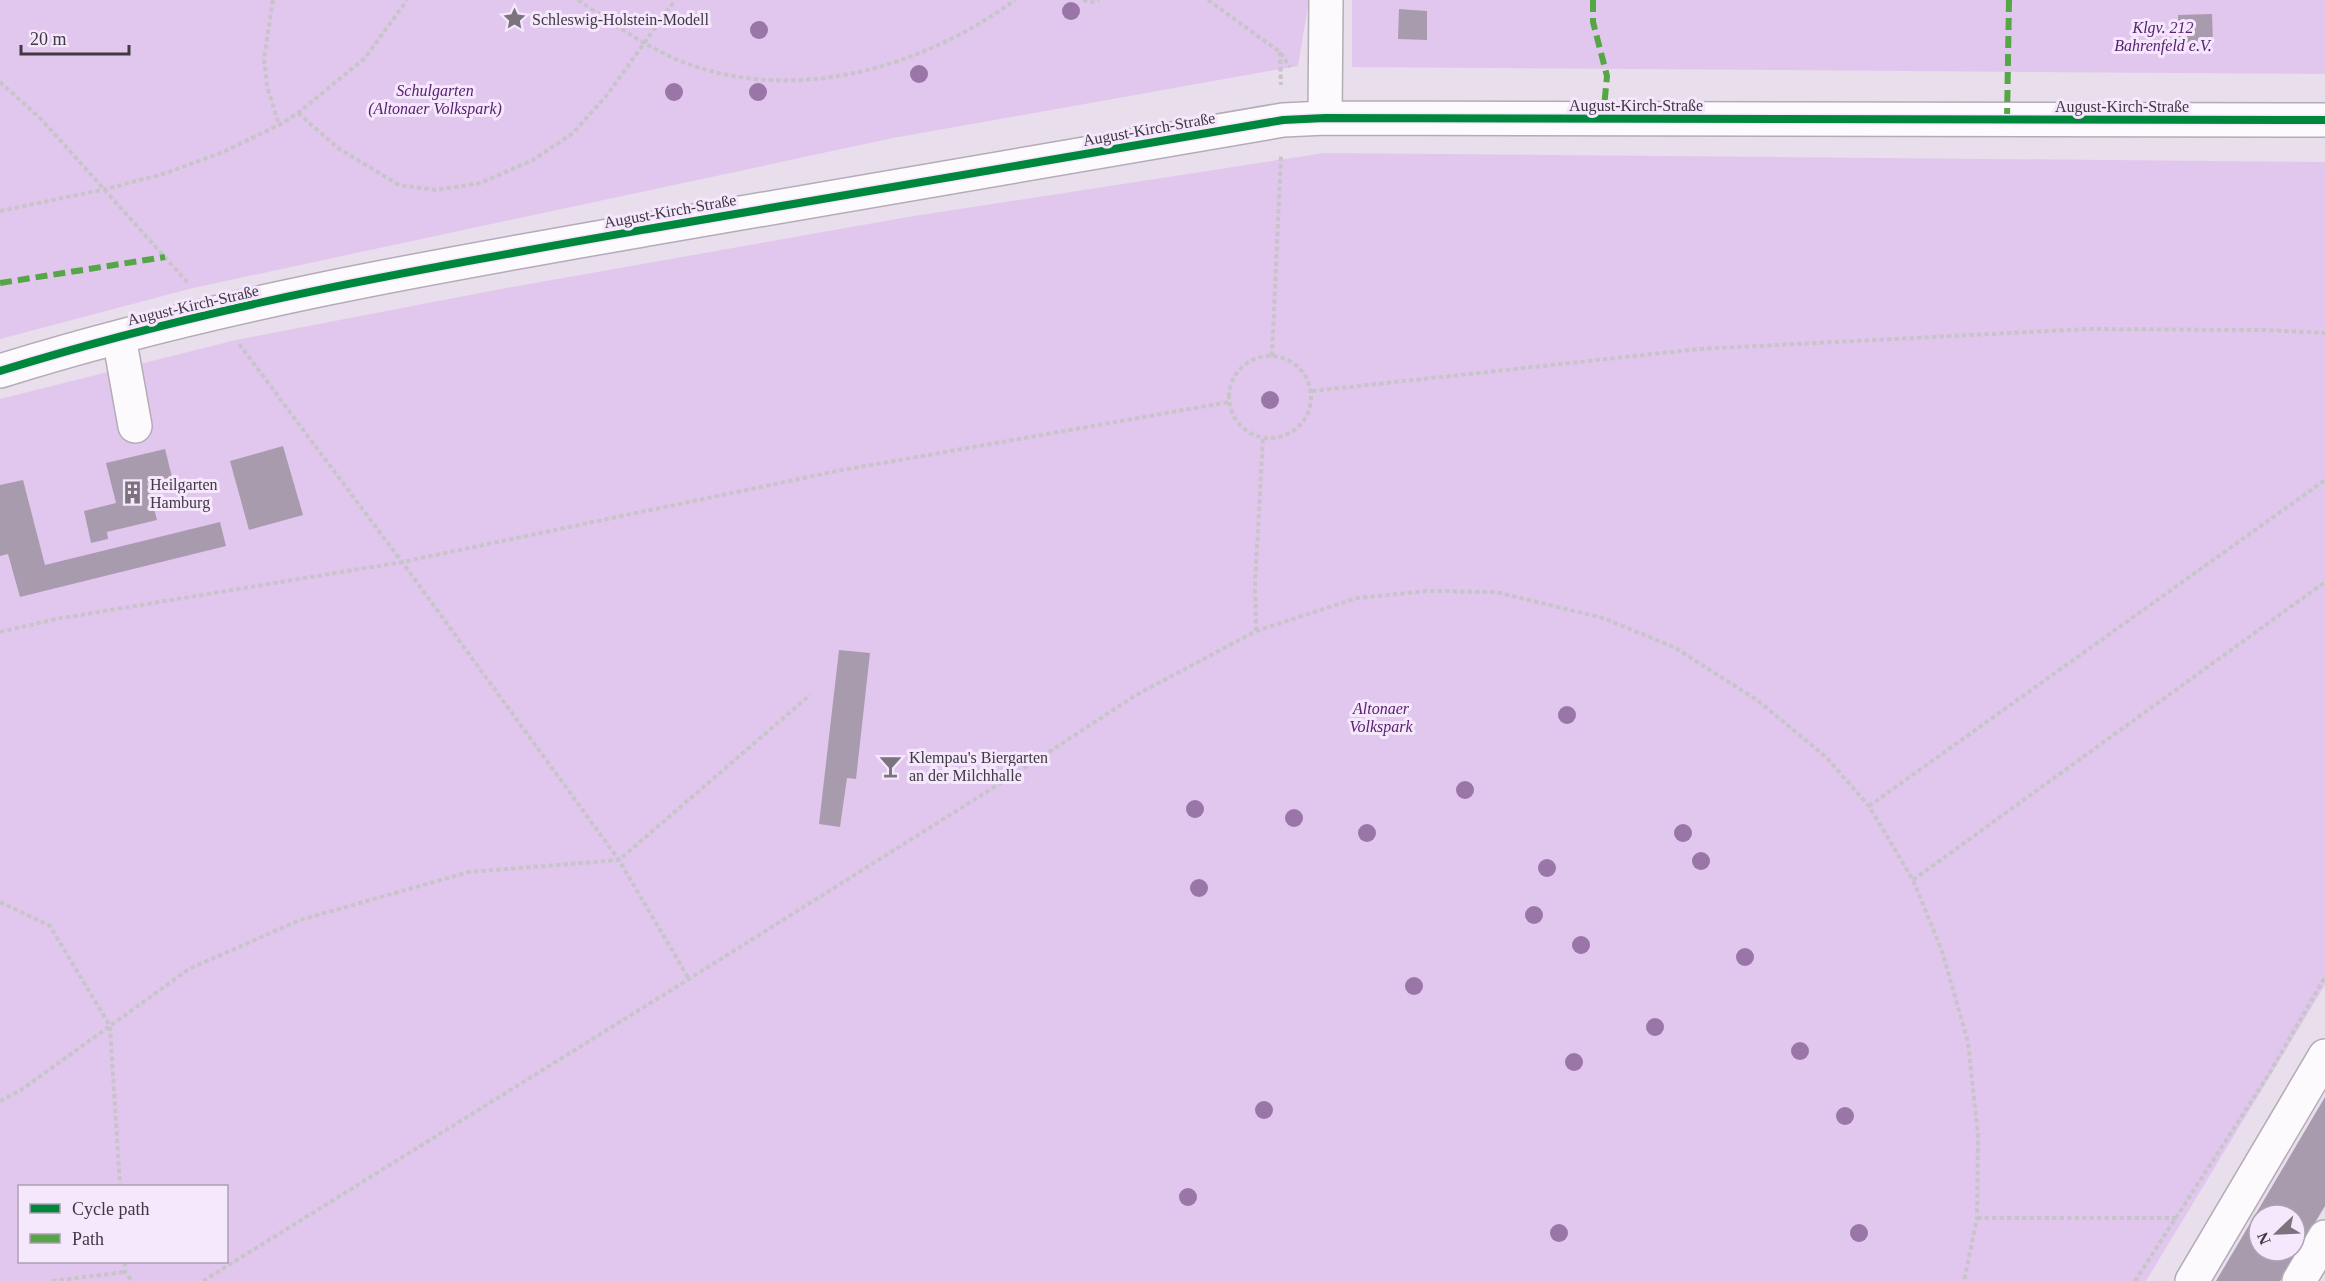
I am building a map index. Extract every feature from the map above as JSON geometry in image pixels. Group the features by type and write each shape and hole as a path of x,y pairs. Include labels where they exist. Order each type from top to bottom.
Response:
{"street":[{"path":"1324,117 1326,0"},
{"name":"August-Kirch-Straße","path":"0,371 119,337 215,313 490,256 1283,120 1324,117 2325,120"},
{"path":"119,337 135,426"},
{"path":"2192,1281 2325,1056"},
{"path":"2299,1281 2325,1237"}],"path":[{"path":"273,0 264,58 267,86 279,125"},
{"path":"0,211 106,189 166,173 223,152 279,125 298,113 364,58 407,0"},
{"path":"578,0 644,44 696,67 778,82 826,79 892,63 933,48 972,29 1015,0"},
{"path":"298,113 338,148 399,185 436,190 480,183 533,160 573,133 608,95 675,0"},
{"path":"1083,0 1091,2 1100,0"},
{"path":"1208,0 1280,52 1293,72"},
{"path":"1272,356 1283,120 1280,52"},
{"path":"0,82 42,120 215,313 402,562 619,860 689,979"},
{"path":"1312,391 1699,349 2087,328 2325,333"},
{"path":"1272,356 1291,361 1305,374 1312,391 1307,417 1288,435 1263,438 1247,431 1235,419 1229,402 1233,379 1249,361 1272,356"},
{"path":"0,632 56,619 402,562 837,471 1229,402"},
{"path":"1256,631 1255,584 1263,438"},
{"path":"1869,806 2325,480"},
{"path":"1913,880 2325,582"},
{"path":"203,1281 1023,770 1136,695 1256,631 1357,598 1428,591 1496,592 1603,618 1674,648 1756,700 1826,757 1869,806 1913,880 1942,951 1968,1042 1978,1135 1977,1218 1964,1281"},
{"path":"0,1101 21,1090 189,969 300,920 469,872 619,860 810,695"},
{"path":"0,902 50,926 111,1026 120,1185"},
{"path":"2135,1281 2270,1074 2325,977"},
{"path":"1977,1218 2176,1218"},
{"path":"124,1263 125,1272 132,1281"},
{"path":"52,1281 125,1272"}],"green space":[{"name":"Schulgarten (Altonaer Volkspark)","path":"0,0 1309,0 1298,66 893,138 193,288 0,339"},
{"name":"Klgv. 212 Bahrenfeld e.V.","path":"1352,0 2325,0 2325,74 1352,67"},
{"name":"Altonaer Volkspark","path":"1324,153 2325,162 2325,985 2146,1281 0,1281 0,399 236,340 501,289 908,217"}],"building":[{"path":"1399,9 1427,11 1427,40 1398,39"},
{"path":"2212,14 2213,42 2178,43 2178,15"},
{"path":"283,446 303,515 249,530 230,461"},
{"name":"Heilgarten Hamburg","path":"165,449 172,477 147,483 157,520 107,532 108,539 91,543 84,511 116,503 106,463"},
{"path":"23,480 45,565 220,522 226,546 20,597 8,554 0,556 0,485"},
{"path":"839,650 870,653 856,779 847,778 840,827 819,824"},
{"path":"2325,1097 2325,1206 2307,1236 2307,1203 2262,1203"},
{"path":"2247,1229 2247,1263 2291,1263 2280,1281 2216,1281"}],"marked path":[{"path":"1593,0 1593,22 1607,76 1603,118"},
{"path":"2007,120 2009,0"},
{"path":"0,283 165,257"}],"cycle path":[{"path":"0,371 160,326 403,273 1283,120 1325,118 2325,120"}],"place":[{"name":"Schleswig-Holstein-Modell","path":"514,19"},
{"name":"Heilgarten Hamburg","path":"132,493"},
{"name":"Klempau's Biergarten an der Milchhalle","path":"891,766"}]}
